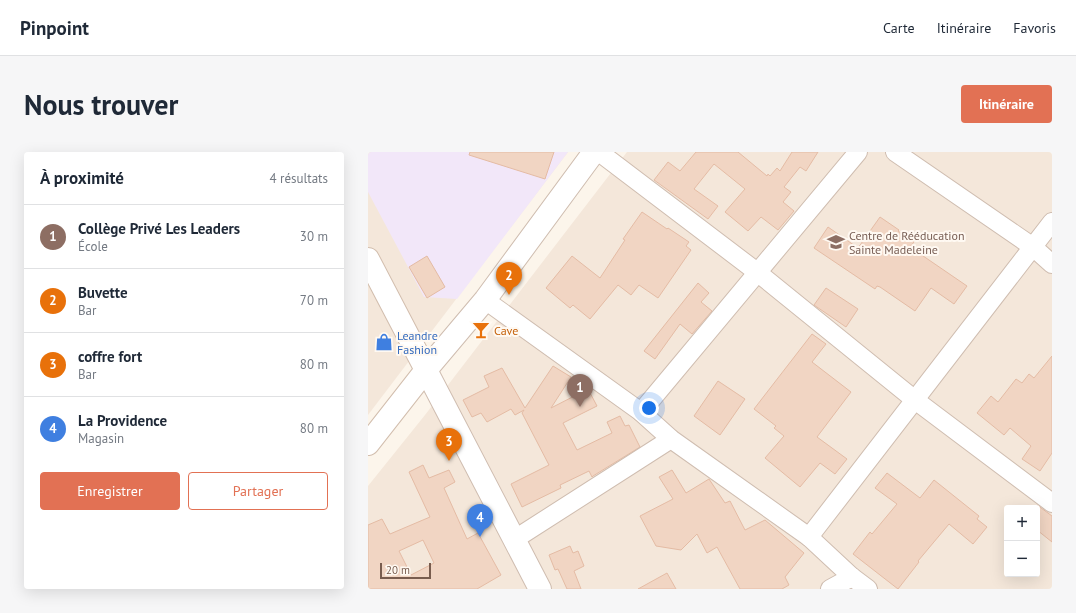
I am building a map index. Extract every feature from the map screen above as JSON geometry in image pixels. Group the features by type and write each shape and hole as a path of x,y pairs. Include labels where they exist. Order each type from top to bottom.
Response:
{"street":[{"path":"368,444 426,370 485,300 594,152"},
{"path":"599,152 757,272 915,400 1052,503"},
{"path":"641,412 858,152"},
{"path":"895,152 1032,247 1052,264"},
{"path":"809,537 1052,222"},
{"path":"368,259 540,589"},
{"path":"485,300 641,412 671,439 809,537 852,577 868,589"},
{"path":"515,539 671,439"},
{"path":"830,589 852,577"}],"shaded area":[{"path":"368,152 568,152 368,415"},
{"path":"368,152 568,152 457,299 424,297 368,192"},
{"path":"627,152 1052,152 1052,589 368,589 368,486 425,415"}],"building":[{"path":"470,152 554,152 545,179 469,155"},
{"path":"696,152 738,152 767,176 768,174 770,176 777,168 780,171 792,152 818,152 806,171 800,167 784,187 791,192 783,202 794,211 778,230 761,217 748,231 725,212 745,189 714,164 694,189 718,206 708,219 654,180 668,162 680,171"},
{"path":"642,212 689,242 686,246 691,250 658,298 639,285 631,295 618,285 590,319 573,305 570,308 546,288 572,256 600,278 625,240 623,239"},
{"path":"880,217 914,242 910,247 967,286 954,304 931,288 915,311 880,287 877,286 875,289 814,248 828,227 858,248"},
{"path":"427,256 445,287 427,298 409,267"},
{"path":"698,283 709,293 701,302 712,311 692,334 680,324 655,359 644,351"},
{"path":"826,288 858,309 846,327 814,305"},
{"path":"812,334 826,344 812,362 851,392 817,437 847,459 835,474 820,463 800,487 765,458 784,436 774,428 776,426 754,409"},
{"path":"1052,356 1052,453 1040,471 1022,459 1031,446 1010,428 1004,435 977,413 991,396 998,402 1016,379 1022,383 1029,374 1034,378"},
{"path":"553,366 571,377 551,408 588,389 597,406 563,423 577,450 612,433 607,422 620,416 625,426 629,425 640,447 592,477 589,471 560,485 561,488 522,507 511,484 549,465 522,413 524,410 515,415 511,409 487,422 481,413 472,417 463,400 489,387 484,376 502,368 525,408"},
{"path":"718,381 745,399 720,435 694,416"},
{"path":"423,465 429,478 449,470 455,482 444,488 467,539 478,533 501,575 477,589 368,589 368,525 382,519 390,534 430,517 409,472","holes":["423,540 434,563 411,575 399,551"]},
{"path":"672,470 686,493 709,479 725,503 730,501 745,530 765,520 804,553 785,577 789,585 782,589 740,589 717,547 707,553 697,534 681,550 656,546 640,516 673,499 659,477"},
{"path":"887,473 920,498 934,480 979,516 977,519 987,527 973,544 949,524 918,561 919,562 898,589 853,554 870,532 872,534 897,504 875,488"},
{"path":"1040,507 1052,516 1052,542 1040,532"},
{"path":"570,546 573,553 578,551 584,566 574,571 581,589 567,589 558,569 555,570 549,555"},
{"path":"667,573 676,589 638,589"}],"place":[{"name":"Centre de Rééducation Sainte Madeleine","path":"836,242"},
{"name":"Buvette","path":"509,295"},
{"name":"Cave","path":"481,330"},
{"name":"Leandre Fashion","path":"384,342"},
{"name":"Collège Privé Les Leaders","path":"580,407"},
{"name":"coffre fort","path":"449,461"},
{"name":"La Providence","path":"480,537"}]}
